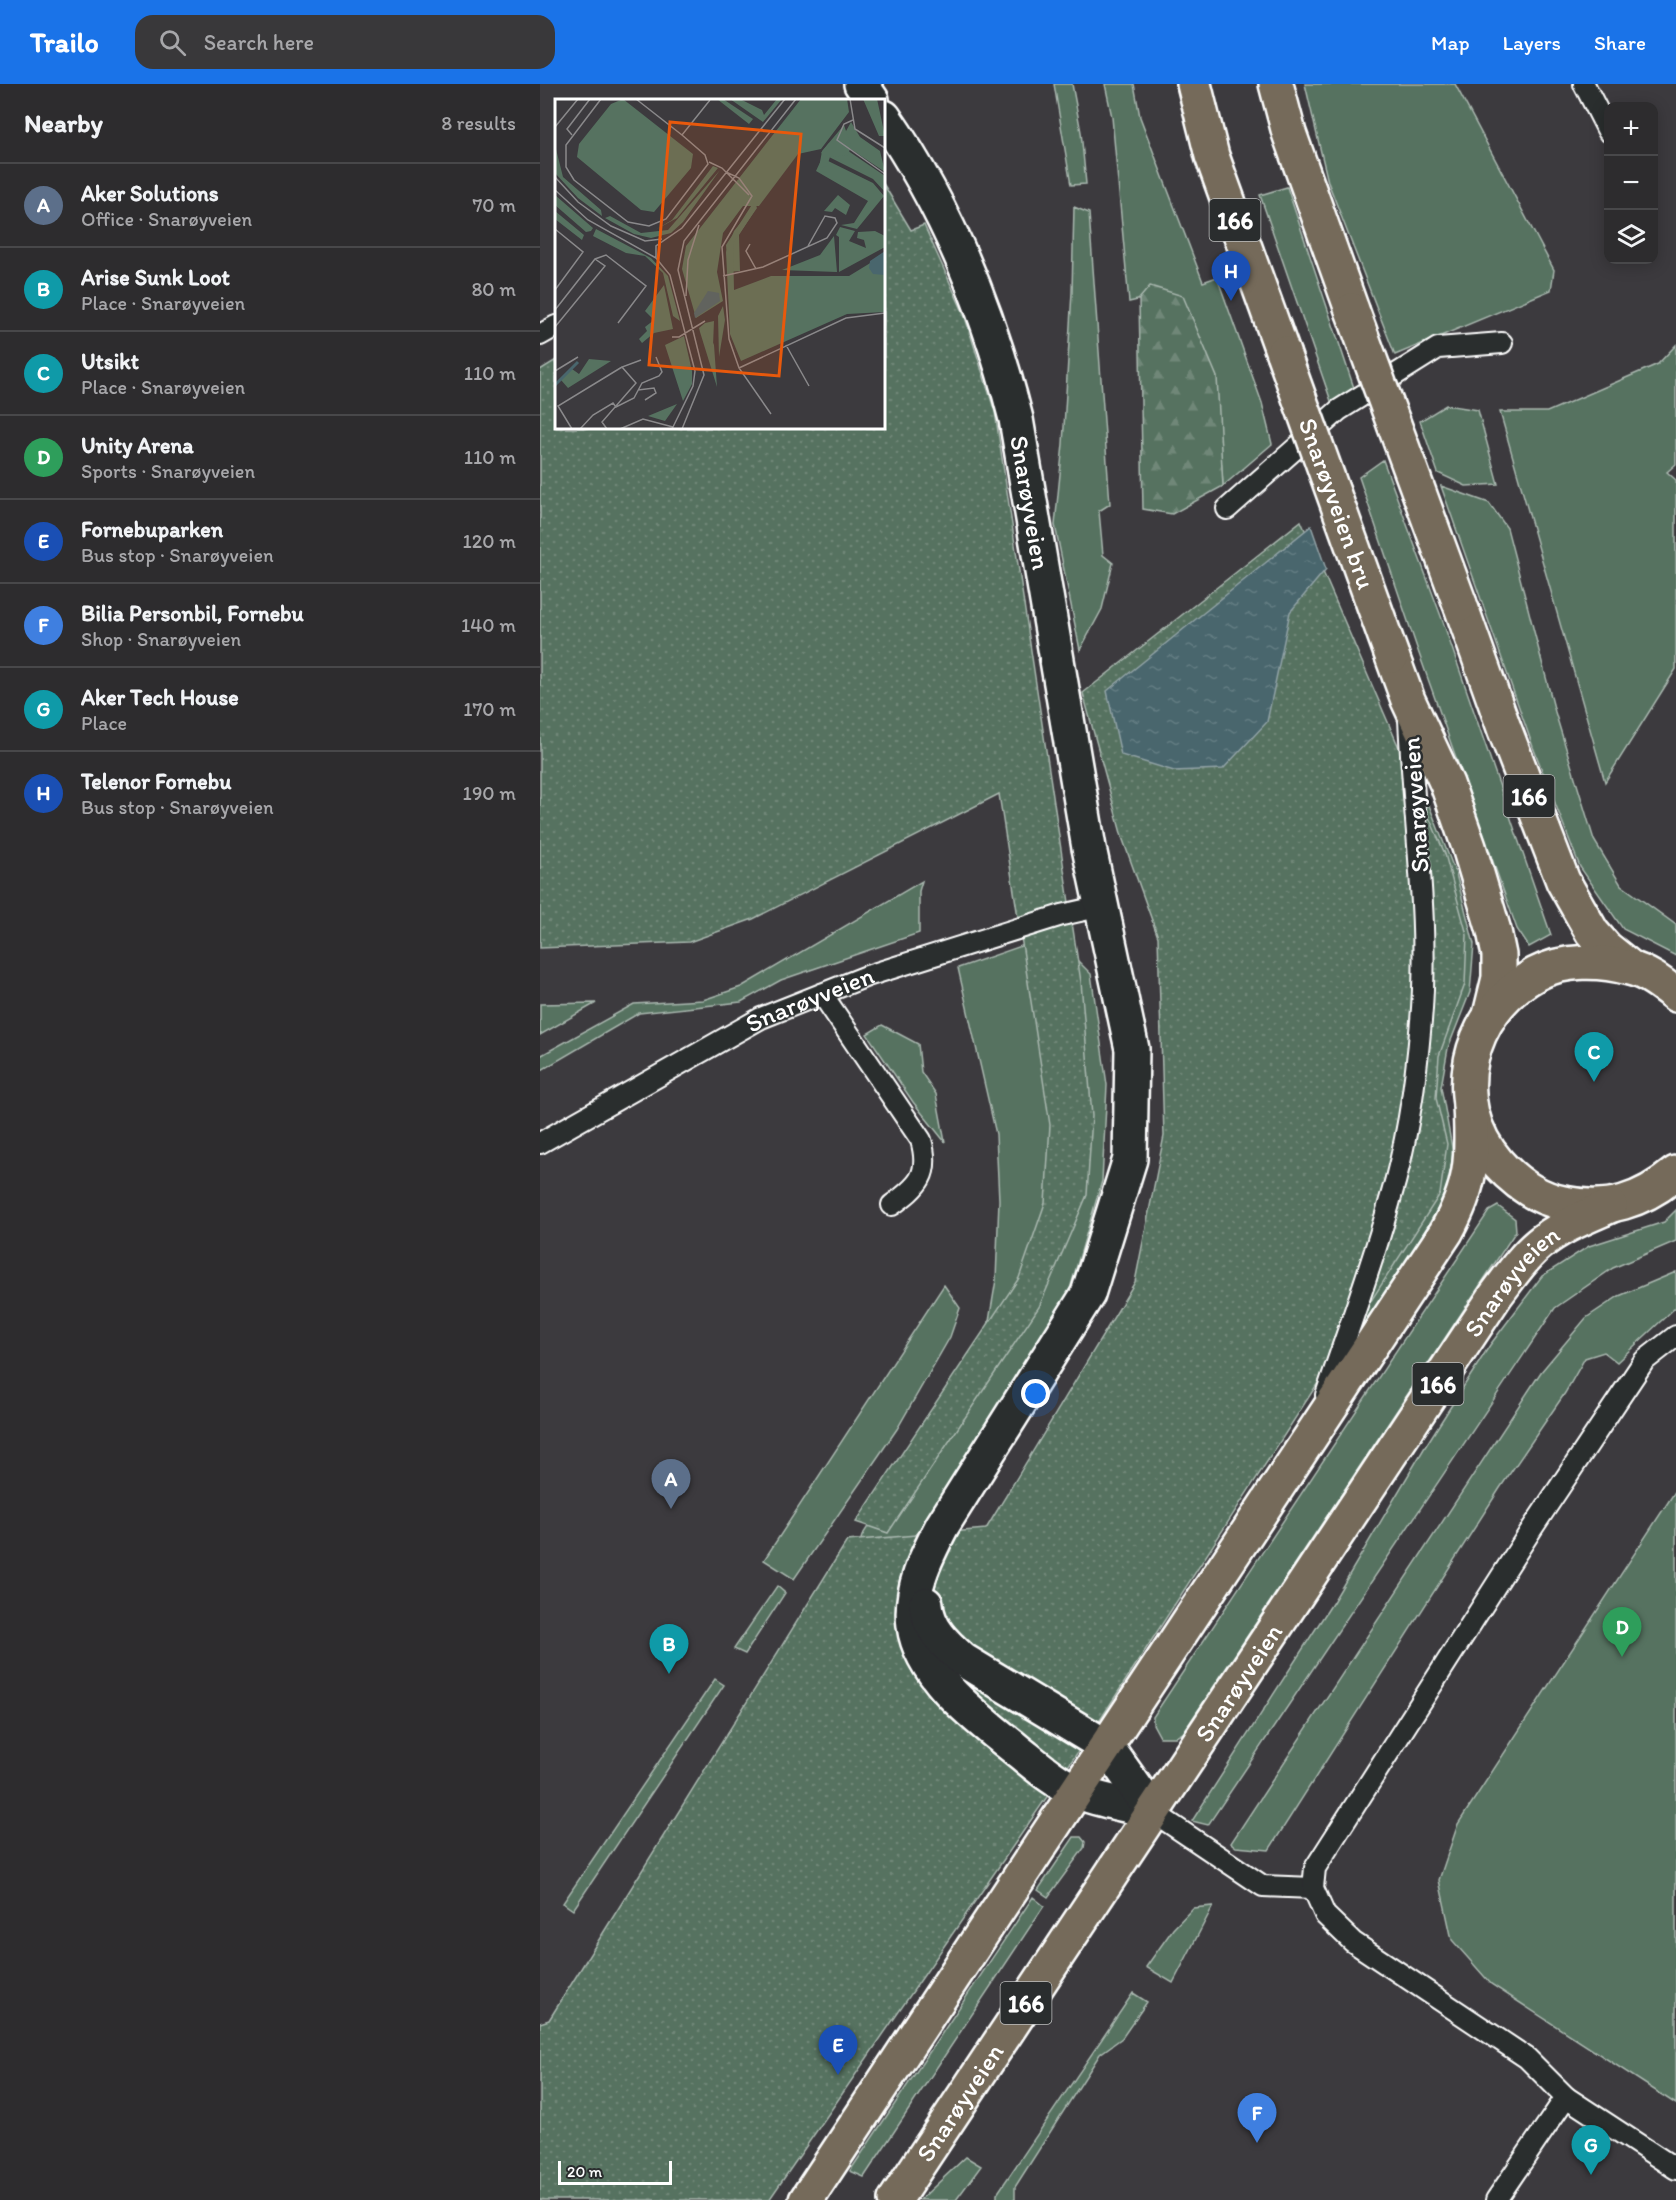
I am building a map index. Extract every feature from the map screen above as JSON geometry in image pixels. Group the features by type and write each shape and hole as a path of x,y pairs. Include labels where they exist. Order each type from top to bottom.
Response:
{"main road":[{"name":"Snarøyveien bru","path":"1194,84 1212,156 1392,656"},
{"name":"166","path":"1276,84 1289,133 1352,310 1512,749 1563,881 1592,932 1606,948 1631,968"},
{"name":"Snarøyveien","path":"1392,656 1408,700 1447,784 1494,931 1499,954 1499,978 1490,1015"},
{"name":"166","path":"1676,995 1655,979 1631,968 1600,962 1568,964 1538,974 1511,991 1490,1015 1478,1035 1471,1058 1468,1082 1470,1105 1478,1131 1491,1155 1509,1175 1523,1186 1556,1202 1583,1207 1610,1206 1644,1195 1659,1187 1676,1173"},
{"name":"Snarøyveien","path":"806,2200 1446,1232 1460,1207 1467,1184 1470,1164 1470,1105"},
{"name":"Snarøyveien","path":"897,2197 1496,1295 1538,1244 1557,1230 1610,1206"}],"street":[{"path":"861,84 871,99"},
{"name":"Snarøyveien","path":"886,126 932,195 976,291 991,331 1016,419 1089,848 1132,1049 1130,1159 1088,1294 942,1526"},
{"path":"942,1526 933,1552 926,1590 926,1608 932,1626 942,1642 963,1660 1107,1747 1154,1812"},
{"path":"942,1526 927,1554 918,1579 914,1603 914,1626 920,1647 931,1668 979,1720 1038,1767 1078,1791 1154,1812"}],"lane":[{"path":"1584,84 1604,123"},
{"path":"540,335 555,327"},
{"path":"1227,509 1339,410 1438,348 1502,344"},
{"name":"Snarøyveien","path":"1313,1434 1391,1199 1410,1110 1421,1020 1424,910 1412,786 1408,700"},
{"name":"Snarøyveien","path":"540,1143 761,1018 867,976 1062,915 1102,906"},
{"path":"822,994 921,1140 925,1155 925,1167 921,1180 892,1205"},
{"path":"1676,1336 1644,1361 1533,1527 1330,1843 1315,1868 1313,1888 1325,1915 1353,1942 1527,2058 1566,2097 1676,2169"},
{"path":"1154,1812 1263,1886 1313,1888"},
{"path":"1496,2200 1566,2097"}],"green space":[{"path":"1054,84 1072,84 1081,132 1086,184 1071,185"},
{"path":"1105,84 1134,84 1140,117 1203,282 1217,277 1262,403 1272,444 1223,486 1215,380 1150,297 1129,302 1112,117"},
{"path":"1305,84 1455,84 1554,270 1551,290 1395,355 1328,182"},
{"path":"885,187 911,230 924,225 964,314 995,412 1081,982 1092,1116 1087,1195 1039,1307 888,1533 856,1522 1019,1278 1045,1203 1050,1125 999,794 753,919 689,942 540,948 540,370 555,361 555,429 885,429"},
{"path":"1287,187 1354,388 1332,404 1260,195"},
{"path":"1074,207 1089,213 1110,504 1099,511 1103,555 1113,563 1102,609 1080,650 1055,525 1063,444 1072,292"},
{"path":"1150,286 1183,296 1217,377 1223,486 1172,514 1143,509 1139,299"},
{"path":"1676,345 1676,464 1667,472 1676,480 1676,669 1605,782 1500,412 1547,412 1658,364"},
{"path":"1446,405 1478,410 1498,484 1466,486 1438,473 1420,421"},
{"path":"1383,460 1442,619 1551,935 1529,947 1517,929 1359,477"},
{"path":"1441,486 1489,503 1507,528 1555,712 1594,840 1621,885 1676,925 1676,956 1623,929 1580,867 1533,747"},
{"path":"1301,521 1445,854 1467,935 1465,984 1439,1056 1436,1098 1447,1144 1440,1194 1102,1717 769,2200 540,2200 540,2023 549,2020 847,1541 986,1529 1135,1282 1164,1136 1158,937 1122,837 1083,693"},
{"path":"1421,785 1456,874 1474,944 1470,992 1448,1048 1441,1087 1453,1153 1447,1193 1416,1246 1356,1336"},
{"path":"922,881 919,891 919,933 781,980 741,1002 639,1013 540,1071 540,1056 634,1004 703,1000 741,987"},
{"path":"1033,942 1062,945 1091,974 1107,1085 1102,1181 1067,1299 998,1413 895,1565 855,1559 862,1536 987,1333 996,1280 999,1200 996,1134 958,968"},
{"path":"596,1003 540,1035 540,1004"},
{"path":"882,1025 918,1044 921,1072 936,1094 945,1142 913,1102 867,1034"},
{"path":"1498,1206 1515,1219 1516,1231 1183,1733 1176,1737 1160,1737 1153,1724 1153,1717 1489,1211"},
{"path":"1676,1210 1676,1241 1613,1268 1555,1308 1208,1825 1192,1821 1333,1602 1425,1447 1490,1345 1542,1276 1589,1246 1664,1222"},
{"path":"1676,1272 1676,1307 1617,1362 1604,1352 1585,1358 1565,1393 1500,1488 1269,1850 1236,1847 1231,1843 1541,1372 1586,1318 1619,1296"},
{"path":"944,1285 960,1308 950,1337 897,1429 794,1579 764,1560"},
{"path":"1676,1490 1676,2104 1491,1984 1452,1940 1439,1880 1458,1824"},
{"path":"777,1586 785,1593 745,1654 734,1649"},
{"path":"715,1679 724,1685 573,1910 563,1903"},
{"path":"1074,1837 1081,1837 1085,1842 1084,1848 1048,1897 1038,1890"},
{"path":"1033,1897 1044,1906 864,2177 850,2171"},
{"path":"1213,1906 1173,1983 1146,1967 1173,1929 1193,1908"},
{"path":"1133,1993 1147,2002 1122,2038 1100,2054 1015,2187 1015,2200 997,2200 997,2194"},
{"path":"966,2157 981,2166 956,2200 920,2200"}],"water":[{"path":"1311,526 1326,569 1290,612 1267,722 1223,769 1174,771 1121,755 1107,691"}],"place":[{"name":"Telenor Fornebu","path":"1231,301"},
{"name":"Utsikt","path":"1594,1082"},
{"name":"Aker Solutions","path":"671,1509"},
{"name":"Unity Arena","path":"1622,1657"},
{"name":"Arise Sunk Loot","path":"669,1674"},
{"name":"Fornebuparken","path":"838,2075"},
{"name":"Bilia Personbil, Fornebu","path":"1257,2143"},
{"name":"Aker Tech House","path":"1591,2175"}]}
